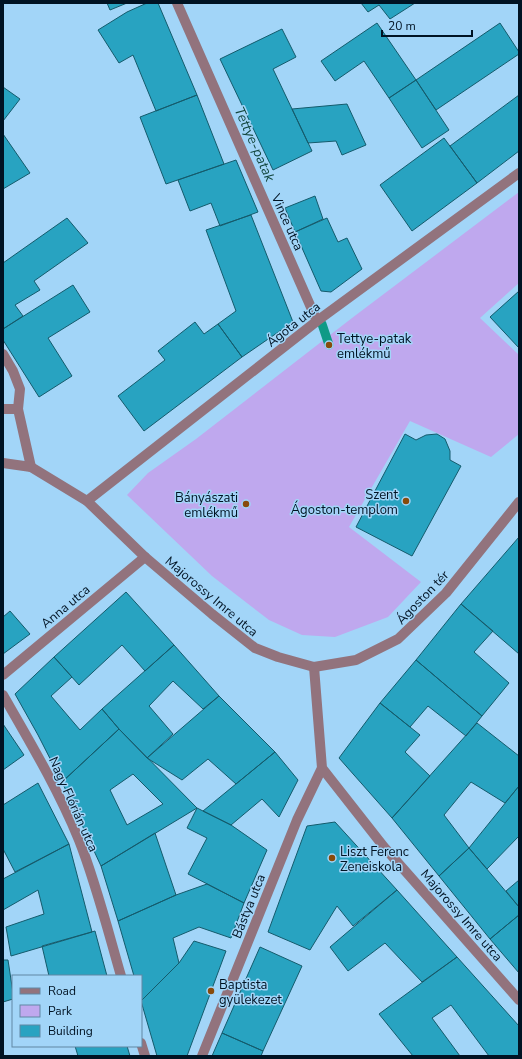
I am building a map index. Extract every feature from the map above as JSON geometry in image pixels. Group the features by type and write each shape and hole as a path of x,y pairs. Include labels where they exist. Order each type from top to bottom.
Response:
{"street":[{"name":"Vince utca","path":"177,3 317,321"},
{"name":"Ágota utca","path":"87,501 317,321 519,173"},
{"path":"3,354 13,371 20,389 18,409 31,466 3,463"},
{"path":"3,409 18,409"},
{"name":"Majorossy Imre utca","path":"31,466 87,501 145,557 212,614 255,648 278,657 314,667"},
{"name":"Ágoston tér","path":"314,667 356,660 398,639 446,593 519,502"},
{"name":"Anna utca","path":"3,675 145,557"},
{"path":"314,667 322,768"},
{"name":"Nagy Flórián utca","path":"3,695 50,775 79,840 121,975"},
{"name":"Majorossy Imre utca","path":"322,768 384,847 519,1000"},
{"name":"Bástya utca","path":"202,1056 297,820 322,768"},
{"path":"142,1046 145,1056"}],"green space":[{"path":"519,192 519,283 480,318 519,355 519,434 491,457 410,421 349,527 421,582 388,617 335,637 302,635 269,620 212,576 127,495 148,473 196,439 352,318"}],"building":[{"path":"107,3 127,3 110,10"},
{"path":"147,3 158,3 197,95 156,111 133,55 119,63 98,30 127,12"},
{"path":"361,3 415,3 390,19 379,5 368,12"},
{"path":"377,23 416,80 389,98 364,61 335,81 321,61"},
{"path":"500,23 519,54 436,110 416,80"},
{"path":"282,29 296,57 273,69 312,151 273,170 220,59"},
{"path":"416,80 449,130 422,148 389,98"},
{"path":"3,87 20,99 3,121"},
{"path":"197,95 224,164 166,184 140,117"},
{"path":"519,95 519,151 477,183 450,146"},
{"path":"347,104 366,145 342,155 336,141 308,143 292,109"},
{"path":"3,134 30,173 3,189"},
{"path":"444,138 477,183 412,231 380,185"},
{"path":"236,160 258,212 220,226 211,203 190,211 178,180"},
{"path":"315,196 323,219 295,232 285,208"},
{"path":"251,215 293,322 242,357 218,324 236,311 206,230"},
{"path":"67,218 88,243 34,281 40,290 15,305 23,316 3,329 3,263"},
{"path":"327,218 338,242 347,238 362,269 331,292 321,291 295,232"},
{"path":"73,285 90,312 48,338 72,376 39,397 3,340 3,329"},
{"path":"519,291 519,348 490,317"},
{"path":"195,322 204,334 218,324 242,357 144,431 118,396 165,360 158,351"},
{"name":"Szent Ágoston-templom","path":"405,434 416,440 426,435 437,434 445,439 450,451 450,460 461,466 412,556 356,527"},
{"path":"519,537 519,654 461,604"},
{"path":"126,592 174,645 145,671 122,645 79,685 54,657"},
{"path":"461,604 493,631 474,652 509,683 482,716 416,660"},
{"path":"10,611 30,634 3,654 3,617"},
{"path":"174,645 219,696 203,709 173,681 149,706 173,734 147,758 102,709"},
{"path":"54,657 72,677 51,696 80,730 102,709 119,729 62,782 15,694"},
{"path":"416,660 482,716 466,736 428,706 410,727 380,703"},
{"path":"219,696 275,752 236,784 208,759 182,780 147,758"},
{"path":"380,703 420,735 405,752 430,776 392,818 339,758"},
{"path":"477,723 519,756 519,786 505,803 471,782 444,815 469,848 439,876 392,818"},
{"path":"3,724 24,755 3,770"},
{"path":"119,729 197,808 101,866 62,782","holes":["133,774 163,804 127,825 110,790"]},
{"path":"275,752 298,780 279,817 262,799 231,825 203,811"},
{"path":"38,783 69,844 15,872 3,849 3,805"},
{"path":"519,786 519,836 487,869 469,848"},
{"path":"197,808 231,825 267,850 244,903 188,874 207,838 187,828"},
{"name":"Liszt Ferenc Zeneiskola","path":"335,822 397,890 353,926 337,906 310,950 268,932 307,826"},
{"path":"155,833 176,895 118,921 101,866"},
{"path":"69,844 92,932 11,956 6,927 44,914 38,890 3,910 3,879"},
{"path":"469,848 519,907 519,915 490,939 439,876"},
{"path":"519,880 519,907 506,891"},
{"path":"207,884 244,903 231,938 199,927 173,938 179,963 142,1000 142,975 134,975 118,921 176,895"},
{"path":"397,890 457,957 422,982 385,943 348,971 330,947"},
{"path":"519,915 519,973 490,939"},
{"path":"95,931 107,975 49,975 42,946"},
{"path":"194,941 226,951 187,1056 157,1056 142,1000 179,963"},
{"path":"260,947 302,966 263,1051 222,1033"},
{"path":"457,957 519,1026 519,1056 489,1056 451,1005 432,1018 460,1056 413,1056 379,1014"},
{"path":"3,960 8,960 12,986 12,999 3,1002"},
{"path":"222,1033 263,1051 261,1056 212,1056"},
{"path":"75,1047 127,1047 130,1056 78,1056"}],"waterway":[{"name":"Tettye-patak","path":"322,324 329,345"}],"place":[{"name":"Tettye-patak emlékmű","path":"329,345"},
{"name":"Szent Ágoston-templom","path":"406,501"},
{"name":"Bányászati emlékmű","path":"246,504"},
{"name":"Liszt Ferenc Zeneiskola","path":"332,858"},
{"name":"Baptista gyülekezet","path":"211,991"}]}
